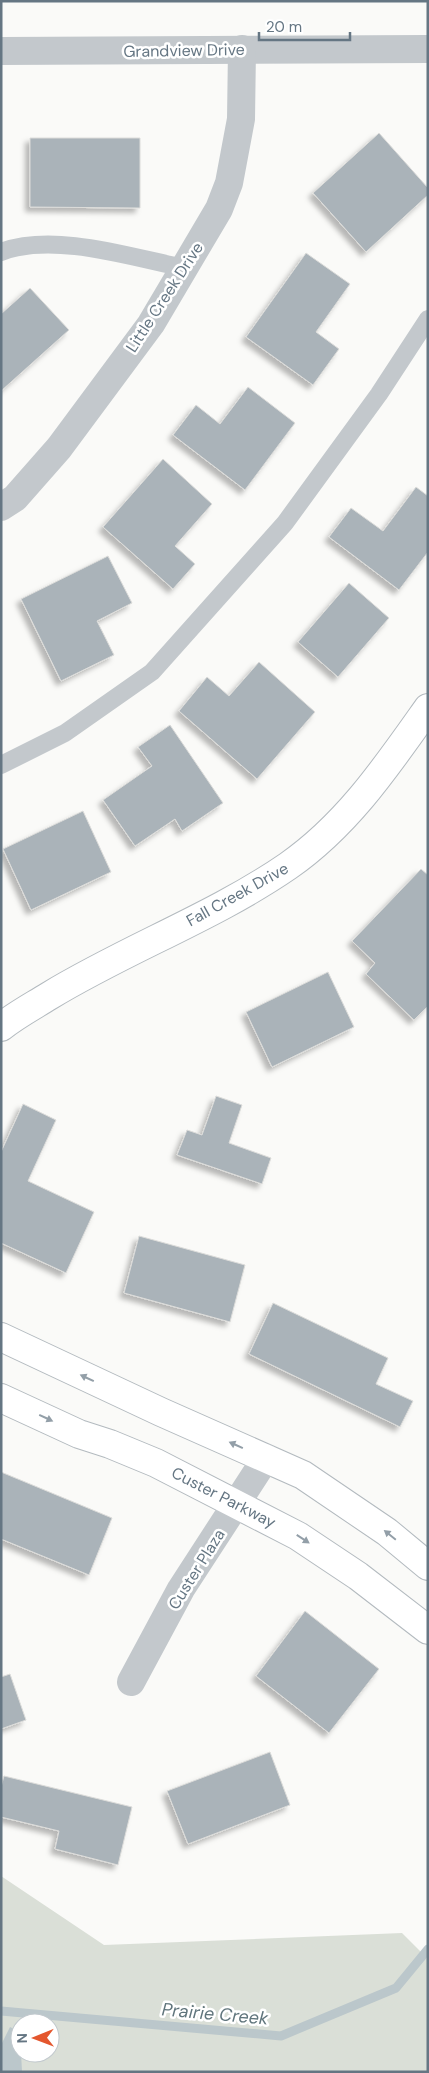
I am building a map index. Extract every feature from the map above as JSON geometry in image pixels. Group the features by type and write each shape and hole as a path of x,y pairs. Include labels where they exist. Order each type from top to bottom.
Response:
{"street":[{"name":"Little Creek Drive","path":"1,508 15,498 58,448 151,324 220,209 229,183 241,119 242,49"},
{"name":"Grandview Drive","path":"1,51 428,49"},
{"name":"Fall Creek Drive","path":"1,1027 68,984 255,886 288,866 318,843 357,804 428,708"},
{"path":"1,1337 161,1412 303,1475 387,1532 428,1566"},
{"name":"Custer Parkway","path":"1,1398 79,1434 110,1444 156,1463 298,1536 358,1576 428,1630"},
{"name":"Custer Plaza","path":"131,1682 182,1589 266,1458"}],"lane":[{"path":"1,252 16,247 79,246 184,268"},
{"path":"1,765 65,733 152,672 285,523 379,394 428,319"}],"shaded area":[{"path":"1,1876 104,1945 402,1933 428,1959 428,2072 1,2072"},
{"path":"10,2027 10,2063 22,2063 22,2072 1,2072 2,2043"}],"building":[{"path":"379,133 428,188 428,195 366,252 313,193"},
{"path":"30,138 140,138 140,208 30,207"},
{"path":"306,253 350,284 316,332 339,349 313,385 246,337"},
{"path":"30,288 69,330 1,391 1,314"},
{"path":"248,387 295,423 245,490 173,435 196,405 220,424"},
{"path":"163,459 212,504 175,546 195,564 173,589 103,527"},
{"path":"416,487 428,496 428,552 399,590 329,537 351,508 383,531"},
{"path":"108,556 132,603 97,621 114,655 61,681 21,599"},
{"path":"349,583 389,618 338,677 298,642"},
{"path":"259,662 315,712 257,779 179,711 207,677 229,696"},
{"path":"170,725 223,803 182,831 175,819 135,846 103,800 152,766 138,747"},
{"path":"83,811 111,872 31,910 3,849"},
{"path":"421,869 428,875 428,1006 414,1020 366,974 375,963 352,941"},
{"path":"328,972 354,1027 272,1067 246,1012"},
{"path":"216,1096 242,1105 229,1143 271,1158 262,1184 177,1155 187,1130 202,1135"},
{"path":"23,1104 56,1120 28,1181 94,1212 66,1273 1,1243 1,1152"},
{"path":"139,1236 245,1265 230,1322 124,1293"},
{"path":"273,1303 388,1358 376,1384 413,1401 400,1427 249,1354"},
{"path":"1,1472 112,1518 89,1575 1,1539"},
{"path":"305,1611 379,1669 329,1733 256,1676"},
{"path":"10,1674 26,1720 1,1729 1,1677"},
{"path":"270,1752 290,1805 188,1844 167,1791"},
{"path":"4,1776 132,1807 118,1865 55,1849 59,1831 1,1817 1,1787"}],"waterway":[{"name":"Prairie Creek","path":"1,2011 281,2036 396,1988 428,1949"}]}
